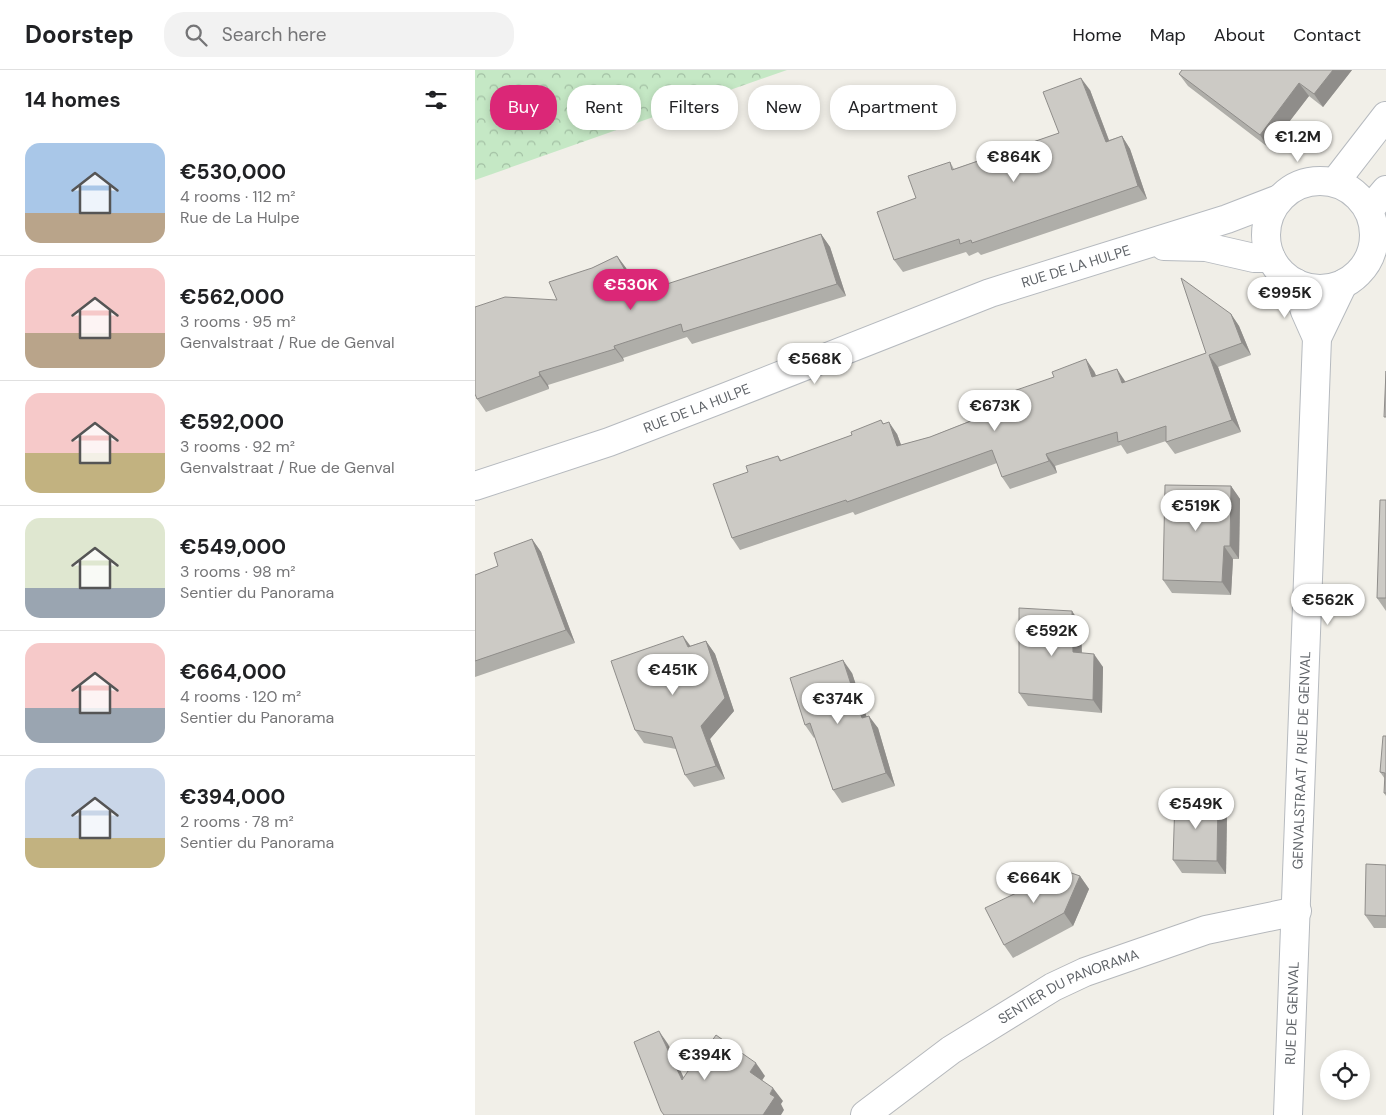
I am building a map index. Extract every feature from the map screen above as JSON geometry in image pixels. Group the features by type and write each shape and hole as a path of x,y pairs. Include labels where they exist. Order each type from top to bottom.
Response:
{"street":[{"path":"1335,182 1386,116"},
{"path":"1314,180 1335,182 1355,193 1378,200 1374,244 1368,261 1357,275 1343,284 1328,289 1311,289 1296,283 1281,273 1271,258 1266,237 1269,217 1279,199 1295,186 1314,180"},
{"name":"RUE DE LA HULPE","path":"475,486 654,425 990,293 1227,220 1279,199"},
{"name":"RUE DE LA HULPE","path":"1143,245 1205,248 1254,258 1271,258"},
{"name":"GENVALSTRAAT / RUE DE GENVAL","path":"1296,283 1305,311 1317,338"},
{"name":"GENVALSTRAAT / RUE DE GENVAL","path":"1297,911 1317,338 1343,284"},
{"name":"SENTIER DU PANORAMA","path":"865,1115 951,1050 1053,987 1085,972 1206,930 1297,911"},
{"name":"RUE DE GENVAL","path":"1288,1115 1297,911"}],"green space":[{"path":"475,70 787,70 738,87 738,85 651,85 651,118 641,121 641,85 567,85 567,130 617,130 475,180"}],"building":[{"path":"1182,70 1333,70 1314,94 1299,83 1260,135 1179,74"},
{"path":"1081,78 1106,142 1122,136 1138,186 972,243 971,240 960,244 959,239 894,260 877,212 916,198 908,176 950,162 952,170 1059,133 1043,92"},
{"path":"821,234 837,284 683,332 681,324 614,346 615,349 539,372 540,376 477,399 475,394 475,307 505,297 557,300 549,282 592,268 617,256 626,272 633,295"},
{"path":"1181,278 1231,314 1242,343 1209,355 1232,420 1166,442 1166,426 1118,442 1117,432 1046,454 1049,461 1002,477 992,450 847,502 846,500 732,538 713,484 748,472 746,466 778,456 780,461 852,435 851,432 881,420 883,424 889,422 897,446 930,437 981,417 976,404 1054,377 1052,372 1086,359 1092,377 1117,369 1122,383 1206,353"},
{"path":"1386,371 1386,417 1384,417"},
{"path":"1165,485 1231,486 1230,546 1224,546 1222,582 1163,580"},
{"path":"1380,500 1386,500 1386,598 1377,598"},
{"path":"532,539 566,630 475,661 475,575 498,566 494,553"},
{"path":"1019,608 1072,611 1073,652 1094,654 1093,700 1019,693"},
{"path":"683,636 688,647 706,641 725,698 701,726 716,766 685,775 672,737 635,730 611,661"},
{"path":"843,660 862,718 869,716 886,773 833,790 810,723 805,725 790,678"},
{"path":"1383,736 1386,736 1386,793 1384,793 1385,773 1380,772"},
{"path":"1175,800 1218,800 1217,861 1173,860"},
{"path":"1043,863 1080,876 1064,913 1004,945 985,908 1035,884"},
{"path":"1366,864 1386,865 1386,916 1365,915"},
{"path":"659,1031 682,1080 703,1049 705,1051 716,1035 756,1063 750,1072 773,1088 770,1094 775,1097 763,1115 664,1115 634,1042"}]}
